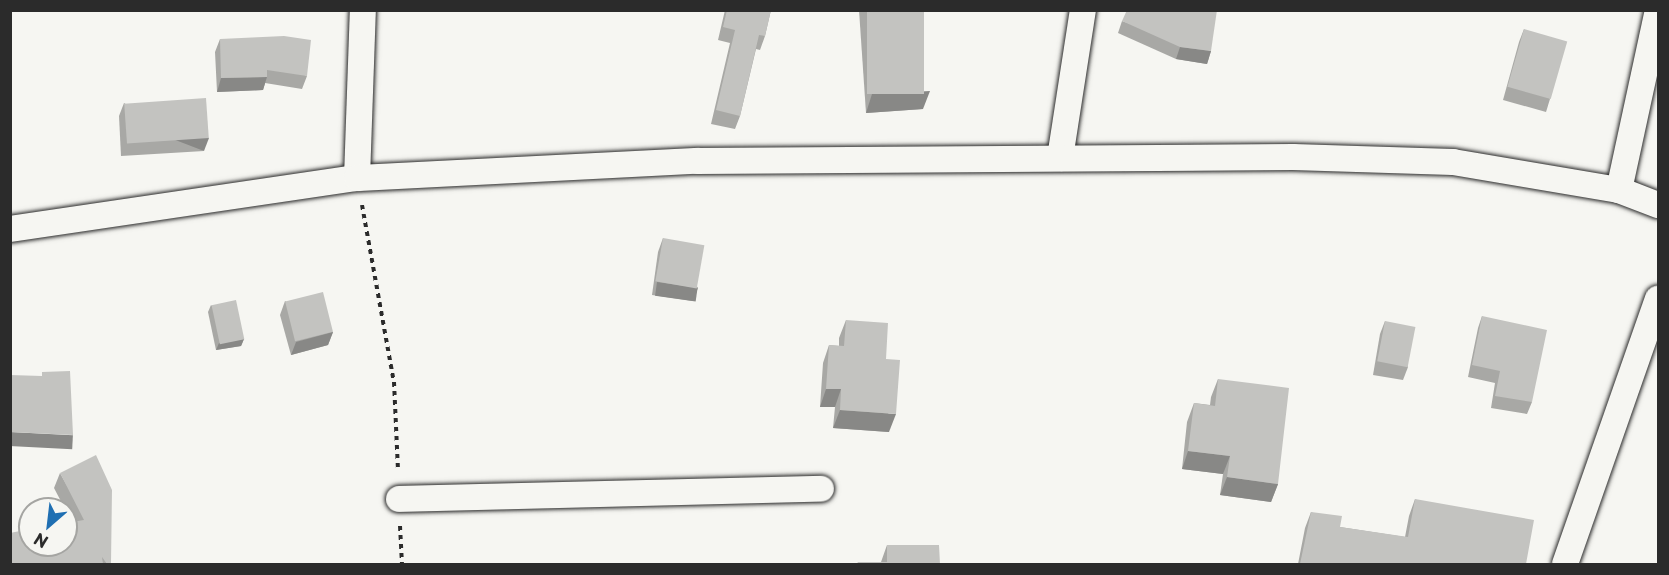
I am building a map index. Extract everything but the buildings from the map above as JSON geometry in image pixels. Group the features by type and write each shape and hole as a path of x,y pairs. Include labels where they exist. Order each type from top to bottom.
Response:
{"street":[{"path":"357,178 363,10"},
{"path":"1060,158 1083,10"},
{"path":"1619,190 1658,10"},
{"path":"10,229 357,178 697,161 1293,157 1453,162 1619,190 1659,205"},
{"path":"1565,564 1659,299"},
{"path":"399,499 821,489"}],"path":[{"path":"357,178 394,382 402,564"}]}
